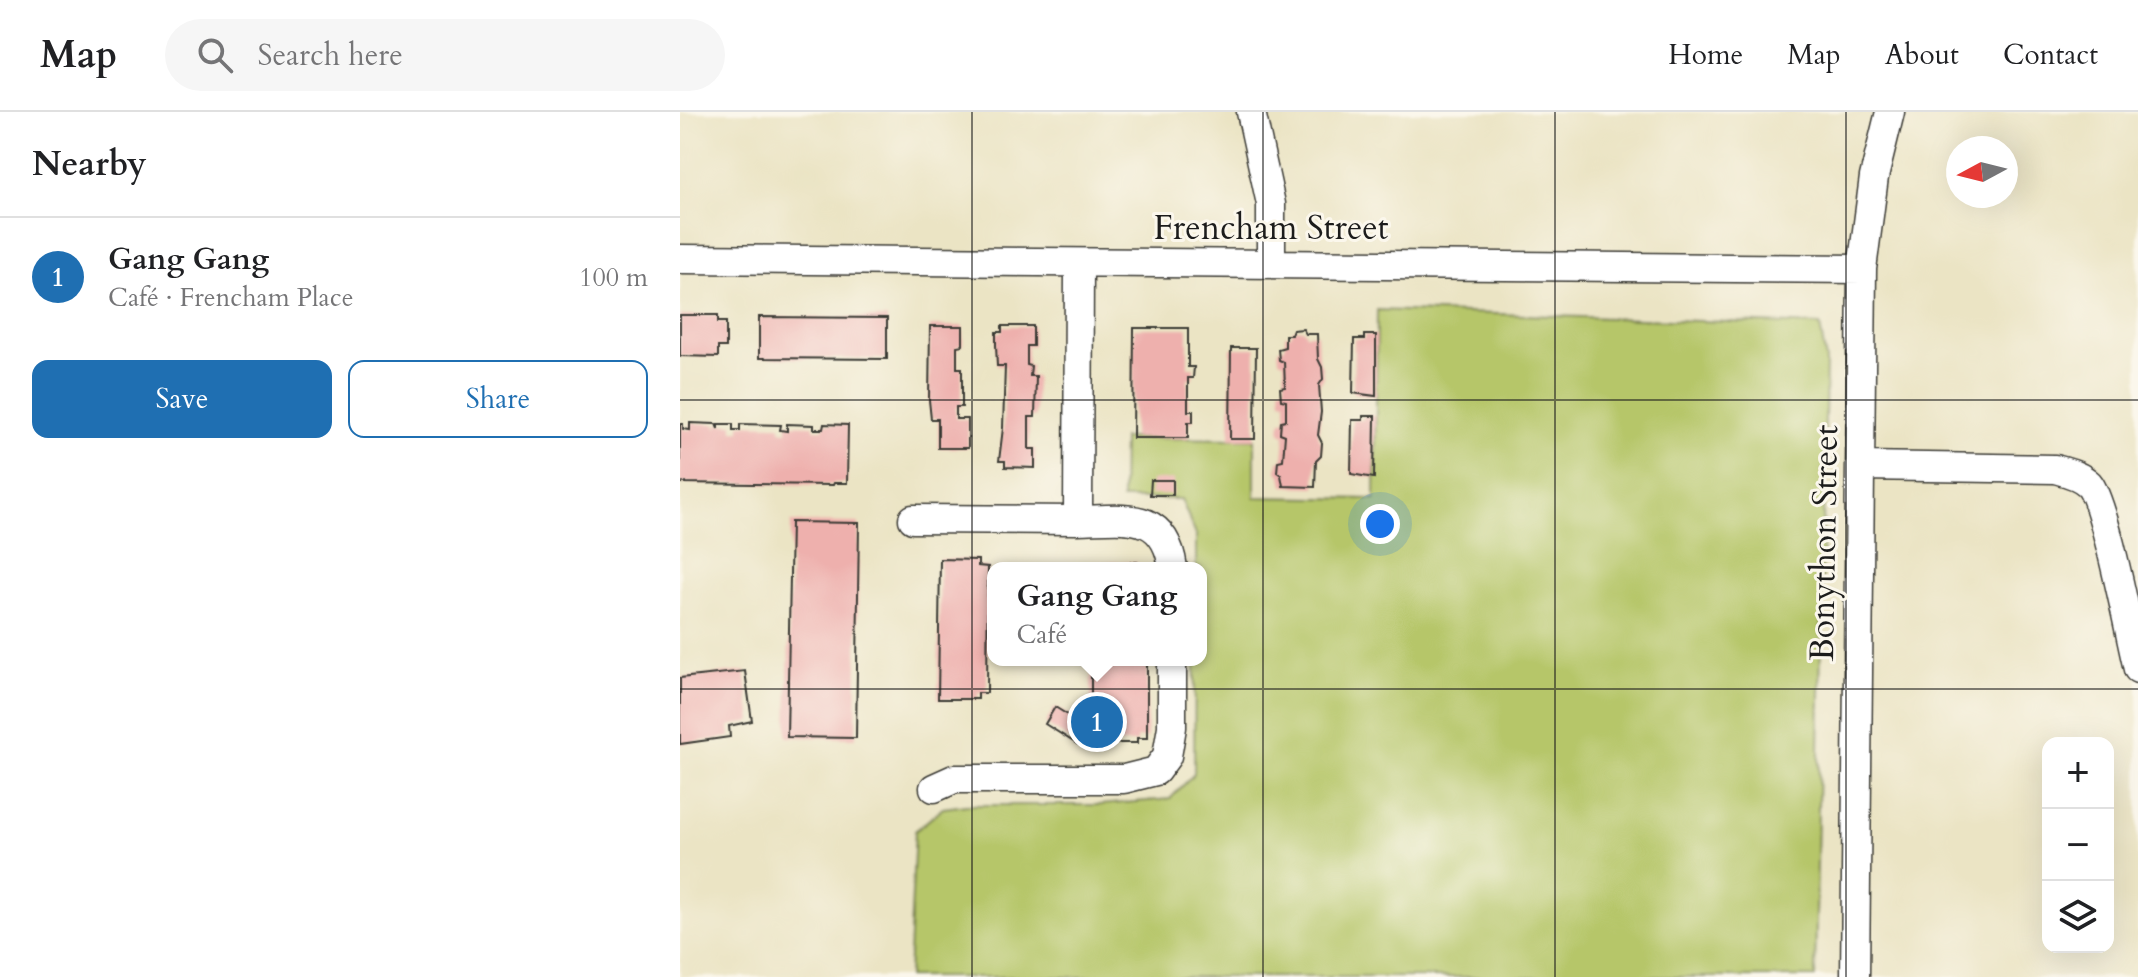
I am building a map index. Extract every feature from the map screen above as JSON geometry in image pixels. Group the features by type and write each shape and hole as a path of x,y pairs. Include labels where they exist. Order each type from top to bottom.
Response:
{"street":[{"path":"1251,112 1271,204 1271,263"},
{"name":"Bonython Street","path":"1855,977 1862,269 1874,177 1890,112"},
{"name":"Frencham Street","path":"680,259 1862,269"},
{"path":"1078,520 1079,263"},
{"path":"1861,466 2055,469 2073,474 2089,484 2101,512 2138,669"},
{"path":"913,519 1128,520 1149,524 1159,530 1167,542 1172,562"},
{"path":"934,788 954,779 1124,779 1156,771 1167,756 1172,727 1172,666"}],"green space":[{"path":"1377,310 1820,325 1826,361 1815,977 908,977 915,831 943,808 966,805 1100,805 1170,799 1194,774 1195,666 1207,666 1207,562 1196,562 1196,535 1181,499 1122,499 1123,438 1255,439 1255,497 1375,499"}],"building":[{"path":"680,315 718,315 718,322 726,322 726,347 718,347 718,357 680,356"},
{"path":"759,317 887,318 887,359 759,358"},
{"path":"930,326 963,326 963,345 957,346 957,368 962,368 962,407 956,407 956,419 968,419 968,448 938,448 938,419 931,419 929,400"},
{"path":"1002,326 1033,326 1033,346 1027,346 1027,365 1031,366 1030,376 1036,376 1035,417 1029,417 1029,449 1035,449 1035,468 1005,467 1005,461 999,461 1005,366 997,366 996,332 1002,332"},
{"path":"1134,328 1188,328 1188,367 1194,367 1193,378 1188,378 1188,411 1193,411 1193,422 1188,422 1188,438 1133,438"},
{"path":"1303,329 1306,334 1317,334 1323,379 1319,385 1321,412 1318,435 1322,443 1321,456 1316,461 1315,487 1283,486 1281,475 1277,472 1278,461 1283,460 1285,435 1280,433 1281,421 1286,420 1286,401 1281,400 1280,388 1285,387 1284,362 1279,360 1278,349 1285,347 1285,335"},
{"path":"1364,335 1376,335 1376,396 1353,393 1354,339 1364,339"},
{"path":"1231,348 1256,348 1255,439 1230,439"},
{"path":"1363,416 1375,416 1374,478 1351,474 1352,420 1363,420"},
{"path":"690,423 716,424 718,429 718,424 733,424 733,430 740,430 740,424 781,425 780,430 787,431 787,424 814,425 814,429 823,429 824,424 848,425 847,483 680,483 680,424 683,424 683,429 690,430"},
{"path":"1151,480 1173,480 1173,495 1150,495"},
{"path":"791,522 859,523 856,738 787,737"},
{"path":"940,559 978,560 978,566 987,567 987,693 978,693 978,699 938,699"},
{"path":"1091,666 1147,666 1147,738 1137,738 1137,743 1091,743"},
{"path":"745,671 752,721 729,726 730,737 680,744 680,678"},
{"path":"1055,707 1087,727 1077,744 1045,724"}],"place":[{"name":"Gang Gang","path":"1097,722"}]}
